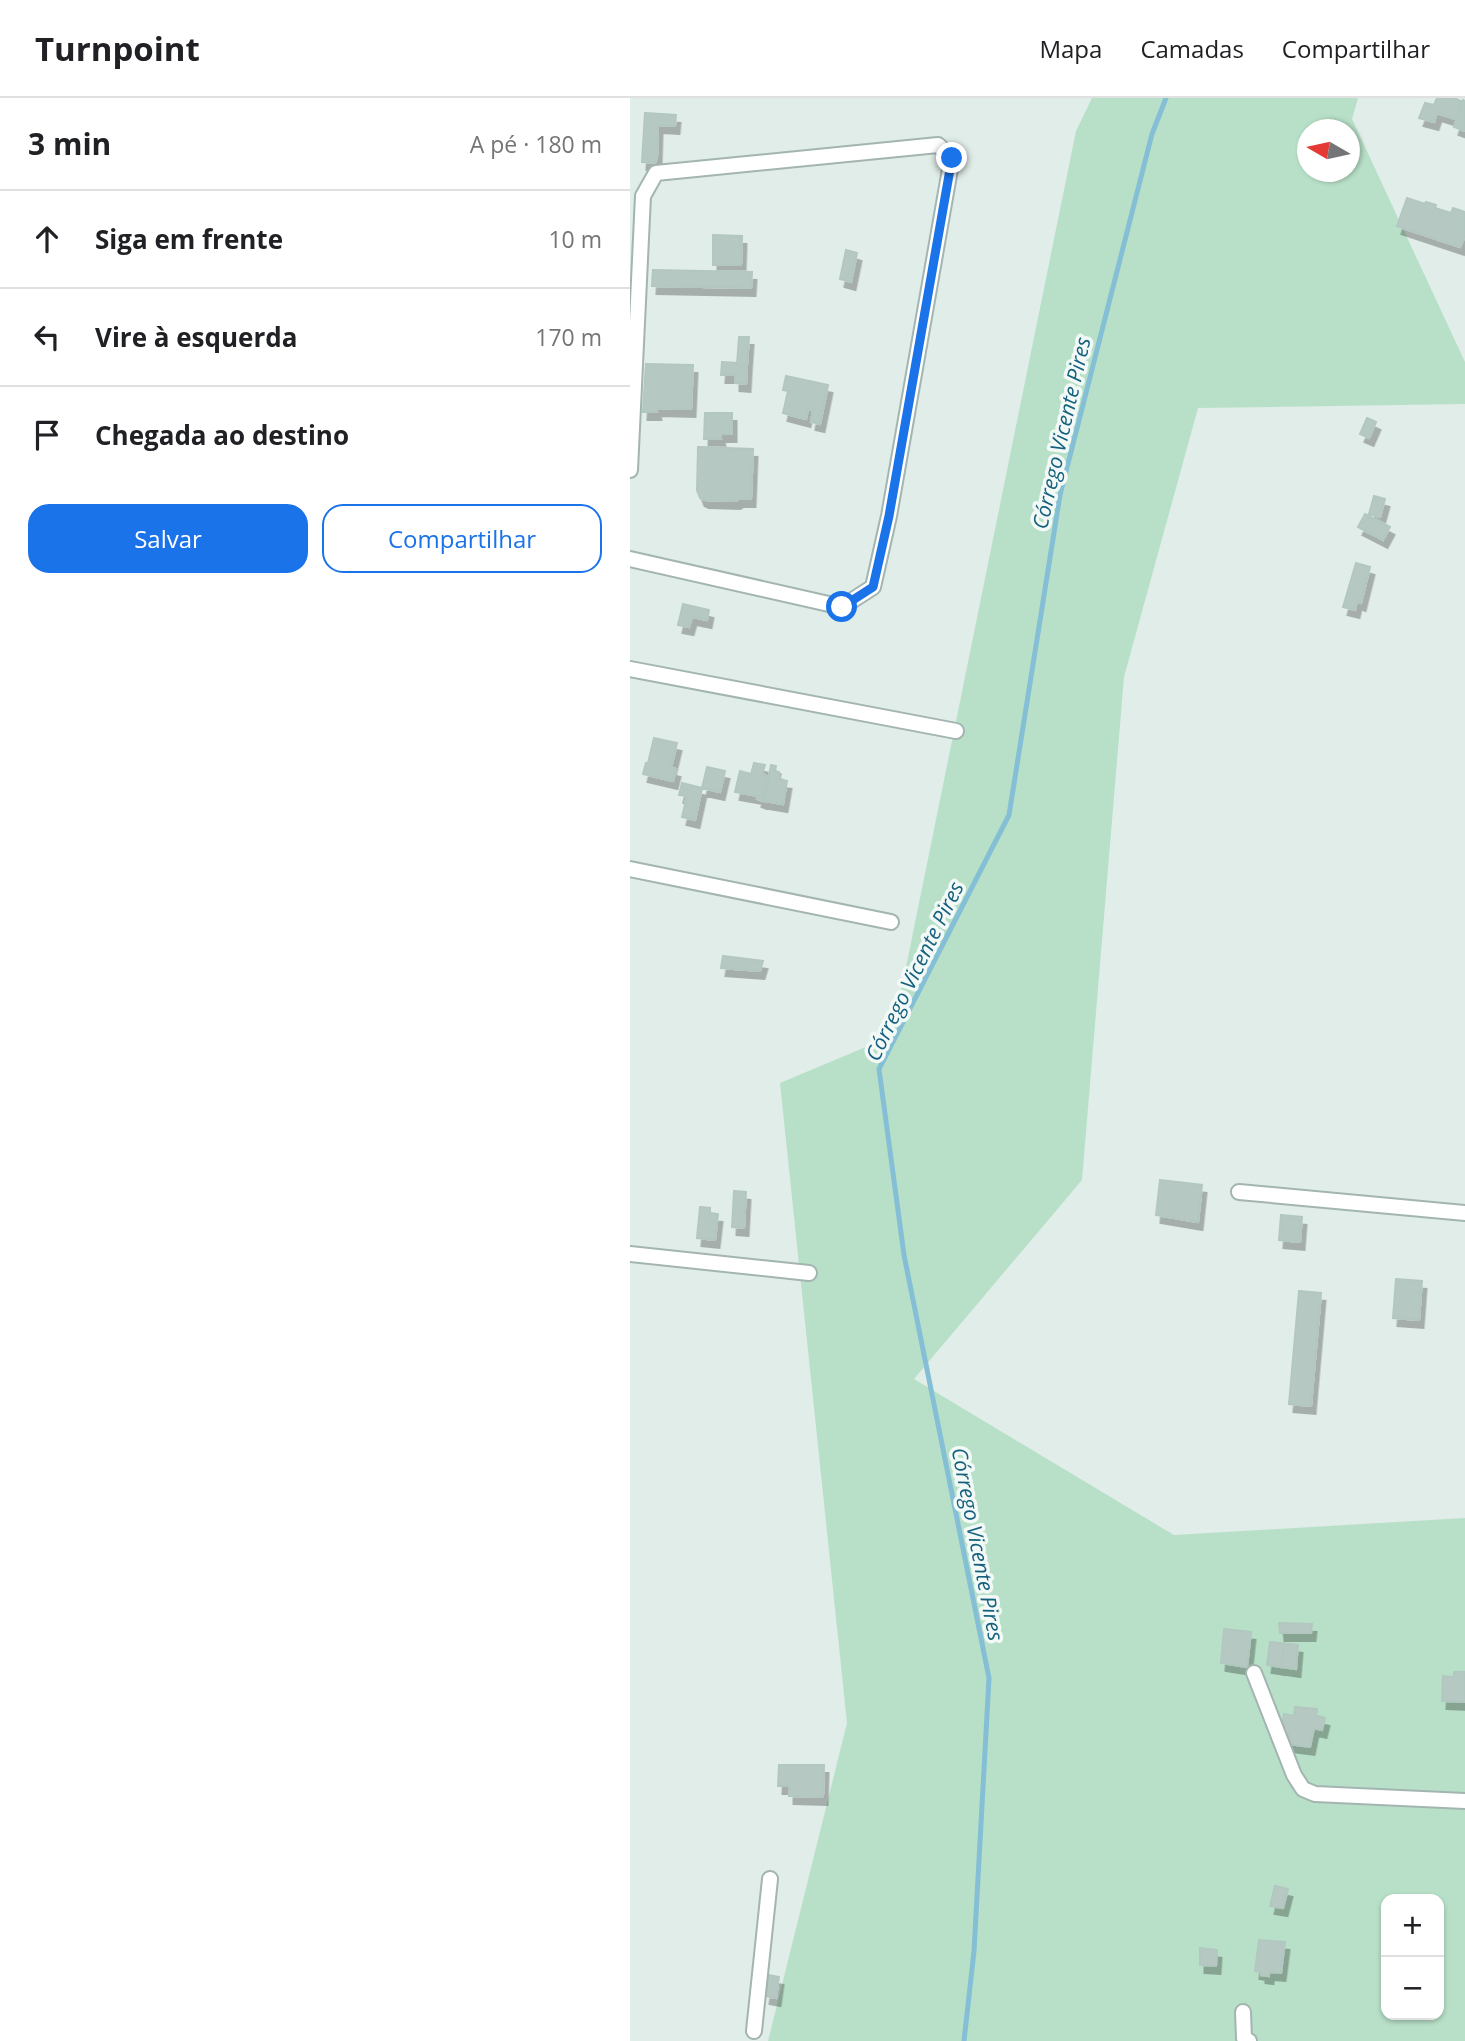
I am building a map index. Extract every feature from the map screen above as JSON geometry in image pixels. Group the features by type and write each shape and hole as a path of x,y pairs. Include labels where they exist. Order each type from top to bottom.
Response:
{"street":[{"path":"630,470 643,196 656,173 938,145 952,158 889,516 873,587 842,607 630,559"},
{"path":"630,669 956,732"},
{"path":"630,869 891,922"},
{"path":"1239,1192 1465,1213"},
{"path":"630,1254 809,1273"},
{"path":"1254,1673 1294,1775 1303,1789 1315,1794 1465,1801"},
{"path":"754,2031 770,1879"},
{"path":"1243,2012 1244,2038 1249,2041"}],"green space":[{"path":"1092,98 1358,98 1352,119 1297,119 1297,182 1360,182 1360,136 1465,362 1465,404 1198,408 1124,677 1082,1180 914,1379 1174,1535 1465,1518 1465,2041 768,2041 847,1723 780,1083 892,1036 1076,131"}],"building":[{"path":"1437,98 1454,98 1461,101 1455,119 1437,113 1434,122 1419,118 1425,103 1434,105"},
{"path":"1463,100 1465,101 1465,131 1454,127"},
{"path":"645,113 676,115 675,126 658,125 655,163 642,162"},
{"path":"1407,198 1436,205 1435,208 1451,213 1453,208 1465,212 1465,236 1460,247 1397,226"},
{"path":"713,235 742,236 741,265 713,265"},
{"path":"846,250 857,253 851,282 840,279"},
{"path":"653,270 752,272 751,288 652,286"},
{"path":"739,337 749,337 747,366 737,365"},
{"path":"722,362 747,366 746,384 735,383 735,375 721,375"},
{"path":"646,364 693,365 691,409 656,408 657,412 643,412"},
{"path":"786,376 828,385 820,424 811,422 813,410 808,409 806,419 783,413 788,391 783,390"},
{"path":"705,413 732,413 732,434 720,434 721,439 704,439"},
{"path":"1367,418 1376,422 1369,438 1360,434"},
{"path":"698,447 753,449 751,499 736,501 700,498 697,490"},
{"path":"1374,496 1385,499 1380,517 1369,514"},
{"path":"1365,514 1390,527 1383,540 1358,527"},
{"path":"1356,563 1370,567 1361,603 1357,601 1355,610 1343,607"},
{"path":"683,604 709,610 707,620 692,617 689,627 678,625"},
{"path":"654,738 677,743 671,768 676,769 673,781 643,774"},
{"path":"754,763 765,765 762,774 767,776 762,801 757,799 758,796 735,792 740,771 751,774"},
{"path":"771,765 776,766 775,771 779,772 778,780 787,781 783,804 764,801"},
{"path":"707,767 725,771 720,792 702,788"},
{"path":"682,783 702,788 695,820 682,817 687,796 679,795"},
{"path":"723,956 763,961 760,971 721,968"},
{"path":"1160,1180 1202,1185 1198,1222 1156,1215"},
{"path":"734,1191 746,1192 744,1228 732,1227"},
{"path":"700,1207 710,1208 710,1213 718,1214 715,1240 697,1238"},
{"path":"1281,1215 1302,1217 1300,1242 1279,1240"},
{"path":"1396,1279 1422,1281 1419,1320 1393,1318"},
{"path":"1299,1291 1321,1293 1311,1406 1289,1404"},
{"path":"1279,1623 1312,1624 1311,1633 1280,1633"},
{"path":"1224,1629 1251,1632 1247,1667 1221,1663"},
{"path":"1270,1642 1298,1645 1296,1669 1268,1665"},
{"path":"1270,1642 1284,1644 1281,1667 1267,1665"},
{"path":"1454,1672 1464,1672 1465,1702 1442,1701 1443,1676 1454,1677"},
{"path":"1295,1707 1317,1709 1316,1716 1325,1718 1322,1730 1314,1728 1310,1747 1287,1744 1289,1733 1281,1732 1284,1714 1294,1716"},
{"path":"779,1765 824,1765 823,1797 789,1796 789,1786 778,1786"},
{"path":"1275,1886 1288,1889 1283,1908 1270,1906"},
{"path":"1259,1940 1285,1942 1281,1973 1269,1972 1269,1976 1255,1971"},
{"path":"1200,1948 1217,1950 1216,1966 1200,1965"},
{"path":"769,1975 779,1977 776,1998 765,1996"}],"waterway":[{"name":"Córrego Vicente Pires","path":"964,2041 974,1951 989,1678 904,1255 879,1069 1009,815 1060,495 1152,134 1166,98"}],"route":[{"path":"842,607 873,587 889,516 952,158"}]}
